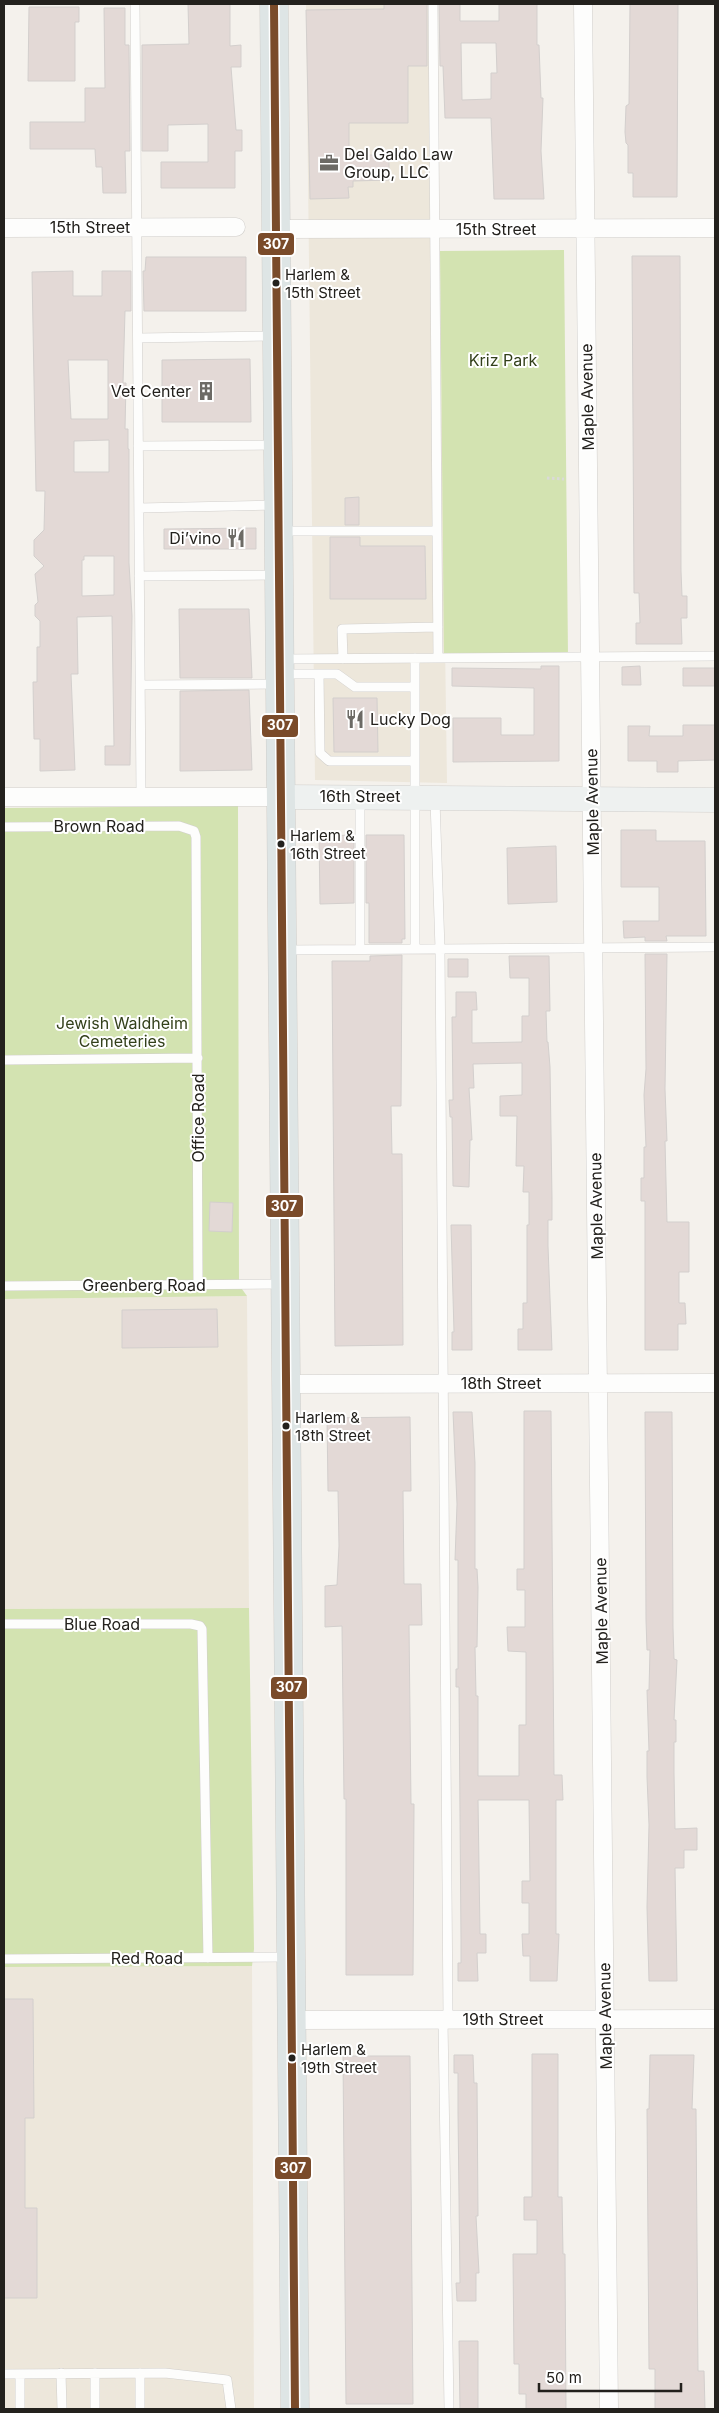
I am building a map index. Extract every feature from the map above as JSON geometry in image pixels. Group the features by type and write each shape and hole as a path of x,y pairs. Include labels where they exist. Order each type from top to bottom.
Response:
{"main road":[{"path":"274,4 294,2409"}],"street":[{"name":"Maple Avenue","path":"583,4 610,2409"},
{"name":"15th Street","path":"4,228 236,226"},
{"name":"15th Street","path":"276,229 715,228"},
{"name":"16th Street","path":"4,797 360,796 715,800"},
{"name":"18th Street","path":"286,1384 715,1383"},
{"name":"19th Street","path":"291,2020 715,2019"}],"lane":[{"path":"135,4 141,796"},
{"path":"433,4 438,658"},
{"path":"138,338 277,336"},
{"path":"138,446 278,445"},
{"path":"139,508 278,505"},
{"path":"279,531 437,531"},
{"path":"139,576 279,575"},
{"path":"343,659 342,629 438,627"},
{"path":"140,686 280,672 343,659 715,656"},
{"path":"415,658 415,761 425,797 440,949 444,1384 445,2020 450,2409"},
{"path":"280,672 337,674 355,687 415,687"},
{"path":"319,674 320,753 329,761 415,761"},
{"path":"360,796 360,949"},
{"path":"415,949 425,797"},
{"name":"Brown Road","path":"4,827 178,826 194,831"},
{"name":"Office Road","path":"194,831 198,845 198,1285"},
{"path":"282,950 715,947"},
{"path":"4,1060 198,1058"},
{"name":"Greenberg Road","path":"4,1286 285,1284"},
{"name":"Blue Road","path":"4,1624 191,1624 200,1626 203,1633 208,1958"},
{"name":"Red Road","path":"4,1959 291,1957"},
{"path":"95,2373 95,2409"},
{"path":"140,2373 140,2409"},
{"path":"4,2374 166,2373 227,2380 231,2409"},
{"path":"20,2374 20,2409"},
{"path":"62,2374 62,2409"}],"path":[{"path":"547,478 564,479"}],"shaded area":[{"path":"306,4 436,4 447,783 315,780"},
{"path":"247,1296 249,1608 4,1609 4,1299"},
{"path":"252,1966 254,2409 4,2409 4,1967"}],"green space":[{"name":"Kriz Park","path":"564,250 568,656 444,657 440,251"},
{"name":"Jewish Waldheim Cemeteries","path":"238,806 239,1285 247,1296 4,1299 4,808"},
{"path":"249,1608 254,1949 252,1966 4,1967 4,1609"}],"building":[{"path":"188,4 230,4 230,46 241,45 241,67 231,67 236,130 242,130 242,151 235,151 235,188 161,188 161,162 208,162 208,124 168,125 168,151 142,151 142,45 189,44"},
{"path":"384,4 427,4 427,66 408,66 408,123 349,123 349,155 389,155 389,180 353,181 353,187 348,187 349,198 310,199 306,10 384,9"},
{"path":"439,4 460,4 460,21 499,21 499,4 537,4 537,45 539,45 541,98 543,98 541,151 544,199 494,199 491,118 445,118 443,66 440,66","holes":["461,43 496,43 497,73 491,73 491,99 462,100"]},
{"path":"630,4 678,4 677,197 633,197 633,173 628,173 628,145 625,132 626,106 629,104"},
{"path":"29,7 79,7 79,22 75,22 75,81 28,81"},
{"path":"104,8 125,8 125,45 129,45 130,151 125,151 126,193 103,193 102,167 96,167 95,149 30,149 30,122 85,122 85,88 105,88"},
{"path":"632,256 680,256 681,571 682,596 687,596 687,618 681,618 682,644 636,644 636,623 640,623 639,593 634,593"},
{"path":"146,257 246,257 246,311 144,311 143,271 145,271"},
{"path":"73,271 73,296 102,296 102,271 131,271 131,311 125,311 123,383 126,383 125,429 128,429 129,449 129,563 132,616 130,765 105,765 105,746 114,746 112,616 77,617 78,674 71,674 75,770 40,771 40,739 34,739 33,682 37,682 37,647 40,647 40,621 35,616 35,605 38,602 35,574 44,566 34,556 34,540 44,530 45,491 36,491 32,272","holes":["68,360 108,360 108,419 71,419","109,440 109,472 74,472 74,441","84,556 114,556 114,595 82,596 82,560 84,560"]},
{"name":"Vet Center","path":"250,359 251,422 162,422 162,360"},
{"path":"359,497 359,525 345,525 345,498"},
{"path":"256,528 256,549 164,549 164,529"},
{"path":"330,537 360,537 360,546 425,546 426,599 330,599"},
{"path":"179,609 249,609 252,678 180,678"},
{"path":"541,666 559,666 559,761 453,762 453,718 501,718 501,735 534,735 534,688 452,686 452,668 541,669"},
{"path":"640,666 641,685 622,685 622,667"},
{"path":"683,668 715,668 715,686 683,686"},
{"path":"249,690 252,770 180,771 180,691"},
{"name":"Lucky Dog","path":"333,698 377,698 378,752 334,752"},
{"path":"683,725 715,725 715,760 678,761 678,772 657,772 657,761 628,761 628,726 650,726 649,736 683,736"},
{"path":"621,830 656,830 656,841 705,841 706,936 666,936 667,941 645,941 645,937 624,938 623,921 659,921 659,887 621,887"},
{"path":"354,835 354,903 320,904 319,836"},
{"path":"366,835 404,835 405,939 402,939 402,943 369,943 369,903 366,903"},
{"path":"556,846 557,902 508,904 507,848"},
{"path":"645,954 667,954 665,1089 667,1141 665,1141 667,1222 689,1222 689,1272 679,1272 679,1303 685,1303 686,1324 678,1324 678,1350 645,1350 645,1201 641,1201 641,1178 644,1178 644,1147 646,1147 644,1095 646,1069"},
{"path":"402,955 401,1106 391,1106 392,1154 402,1154 403,1345 335,1346 332,961 370,961 370,956"},
{"path":"509,956 549,956 550,1011 546,1011 550,1067 552,1220 548,1220 548,1246 552,1350 518,1350 518,1329 523,1329 523,1303 527,1303 529,1192 523,1192 524,1166 516,1166 517,1116 500,1116 500,1096 522,1095 522,1063 473,1064 474,1088 469,1088 472,1140 470,1140 469,1187 453,1186 452,1117 450,1117 449,1100 453,1100 452,1017 456,1017 456,992 476,992 477,1010 472,1010 472,1043 522,1042 522,1016 529,1016 529,978 510,978"},
{"path":"448,959 468,959 468,977 448,977"},
{"path":"210,1202 233,1203 232,1232 209,1231"},
{"path":"451,1225 471,1225 472,1350 452,1350 452,1332 454,1332"},
{"path":"217,1309 218,1347 122,1348 122,1310"},
{"path":"524,1411 551,1411 554,1775 562,1775 563,1800 556,1800 556,1934 559,1934 557,1981 530,1981 530,1956 523,1956 522,1934 529,1934 529,1903 522,1903 522,1881 530,1881 529,1800 478,1800 480,1934 486,1934 486,1953 477,1953 478,1981 458,1981 458,1963 461,1963 461,1940 459,1687 456,1687 456,1669 458,1669 458,1560 455,1560 457,1504 453,1412 472,1412 475,1463 475,1569 477,1569 478,1587 477,1647 475,1647 476,1696 478,1696 478,1776 519,1776 519,1725 526,1725 526,1652 508,1651 507,1627 525,1627 525,1590 517,1590 517,1569 524,1569"},
{"path":"645,1412 672,1412 673,1628 674,1659 677,1660 674,1720 676,1720 676,1742 674,1742 675,1829 697,1828 697,1850 684,1850 684,1868 675,1868 677,1981 649,1981 647,1751 649,1751 647,1690 649,1690 650,1650 647,1650 646,1620"},
{"path":"410,1417 411,1491 403,1491 404,1584 421,1584 422,1625 409,1625 411,1804 414,1804 413,1975 346,1975 346,1799 344,1799 342,1626 325,1627 325,1586 337,1585 339,1546 338,1491 328,1491 327,1418"},
{"path":"4,1999 33,1999 34,2118 25,2118 25,2208 37,2208 37,2298 4,2298"},
{"path":"532,2054 558,2054 558,2197 562,2197 563,2254 565,2254 566,2409 526,2409 526,2394 519,2394 519,2364 514,2364 513,2254 537,2254 537,2220 524,2220 524,2197 532,2197"},
{"path":"454,2055 473,2055 474,2083 477,2083 478,2216 476,2216 479,2273 476,2273 476,2301 457,2301 456,2283 460,2283 458,2073 454,2073"},
{"path":"650,2055 694,2055 692,2109 696,2109 698,2371 704,2371 705,2409 655,2409 655,2369 649,2369 647,2109 649,2109"},
{"path":"343,2056 410,2056 413,2404 346,2404"},
{"path":"459,2341 478,2341 478,2409 460,2409"}],"transit line":[{"name":"307","path":"274,4 295,2409"}],"place":[{"name":"Del Galdo Law Group, LLC","path":"329,163"},
{"name":"Harlem & 15th Street","path":"276,283"},
{"name":"Vet Center","path":"206,391"},
{"name":"Di’vino","path":"236,538"},
{"name":"Lucky Dog","path":"355,719"},
{"name":"Harlem & 16th Street","path":"281,844"},
{"name":"Harlem & 18th Street","path":"286,1426"},
{"name":"Harlem & 19th Street","path":"292,2058"}]}
